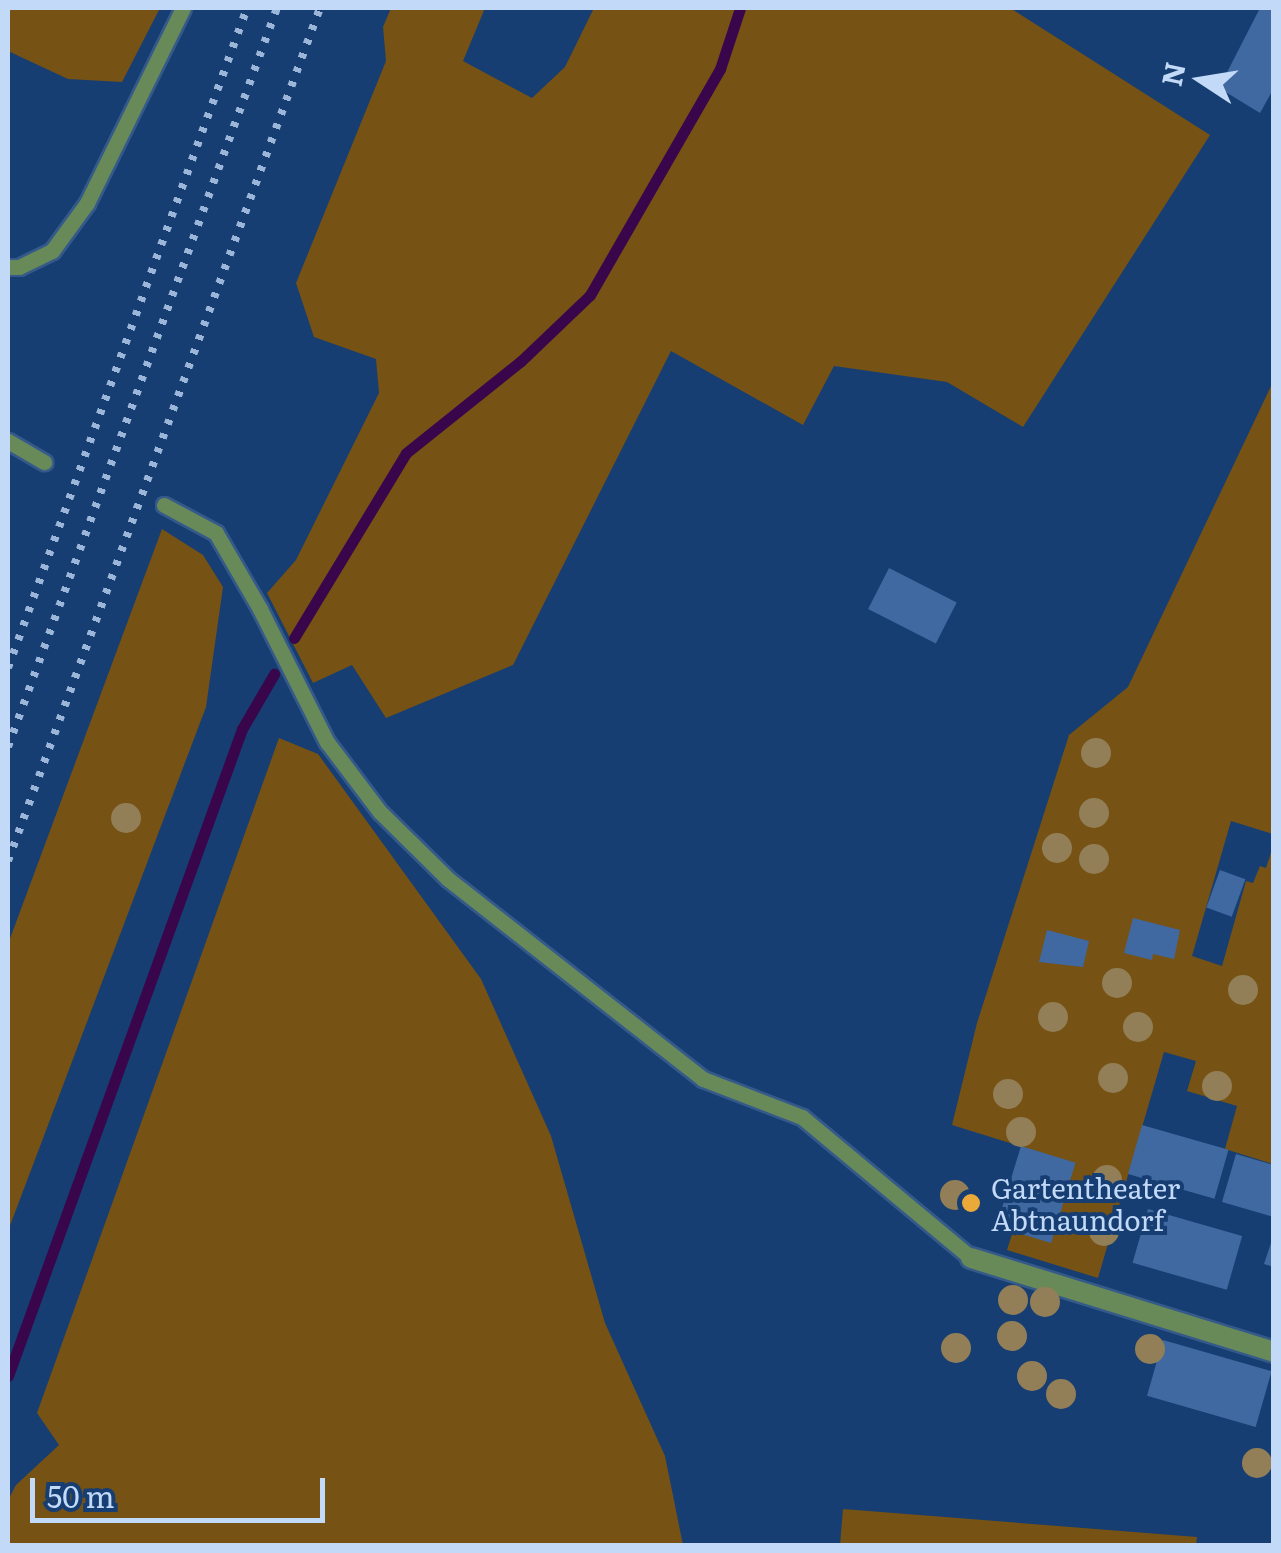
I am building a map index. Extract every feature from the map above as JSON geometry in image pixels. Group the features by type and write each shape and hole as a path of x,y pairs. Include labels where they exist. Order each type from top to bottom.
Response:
{"street":[{"path":"972,1258 1274,1352"}],"lane":[{"path":"8,267 19,267 52,251 87,203 183,8"},
{"path":"8,441 44,462"},
{"path":"164,505 216,533 260,609 327,742 380,812 448,880 703,1079 802,1117 972,1258"}],"shaded area":[{"path":"8,8 160,8 122,82 68,79 8,51"},
{"path":"391,8 485,8 463,61 532,98 565,67 594,8 1010,8 1210,135 1023,427 947,382 834,366 803,425 671,351 513,665 386,718 352,665 313,683 267,593 296,560 379,393 376,359 314,337 296,283 386,61 383,27"},
{"path":"1273,382 1273,834 1231,821 1192,956 1222,966 1246,881 1253,883 1260,866 1266,868 1273,846 1273,1164 1225,1149 1237,1106 1187,1091 1196,1061 1164,1052 1098,1278 1007,1250 1013,1231 1050,1242 1074,1163 952,1125 977,1023 1069,735 1128,687"},
{"path":"162,529 203,555 223,587 206,707 8,1231 8,944"},
{"path":"279,738 318,754 481,979 551,1136 605,1323 665,1456 683,1545 8,1545 8,1500 16,1485 59,1445 37,1413"},
{"path":"843,1509 1197,1537 1196,1545 840,1545"}],"building":[{"path":"1260,8 1274,8 1274,88 1260,113 1219,88"},
{"path":"889,568 957,603 936,643 868,609"},
{"path":"1220,870 1245,879 1232,917 1206,908"},
{"path":"1133,918 1180,930 1174,959 1153,954 1152,960 1124,953"},
{"path":"1047,930 1089,941 1083,967 1039,962"},
{"path":"1142,1125 1229,1150 1214,1199 1128,1174"},
{"path":"1021,1146 1076,1163 1051,1243 996,1226"},
{"path":"1236,1154 1274,1165 1274,1217 1222,1202"},
{"path":"1148,1209 1242,1236 1227,1290 1133,1263"},
{"path":"1274,1237 1274,1267 1264,1264"},
{"path":"1163,1340 1272,1371 1256,1427 1147,1396"}],"waterway":[{"path":"294,638 406,453 521,361 590,295 720,69 740,8"},
{"path":"8,1376 242,729 274,674"}],"railway":[{"path":"8,668 247,8"},
{"path":"8,747 277,8"},
{"path":"8,861 320,8"}],"place":[{"name":"Gartentheater Abtnaundorf","path":"971,1203"}]}
